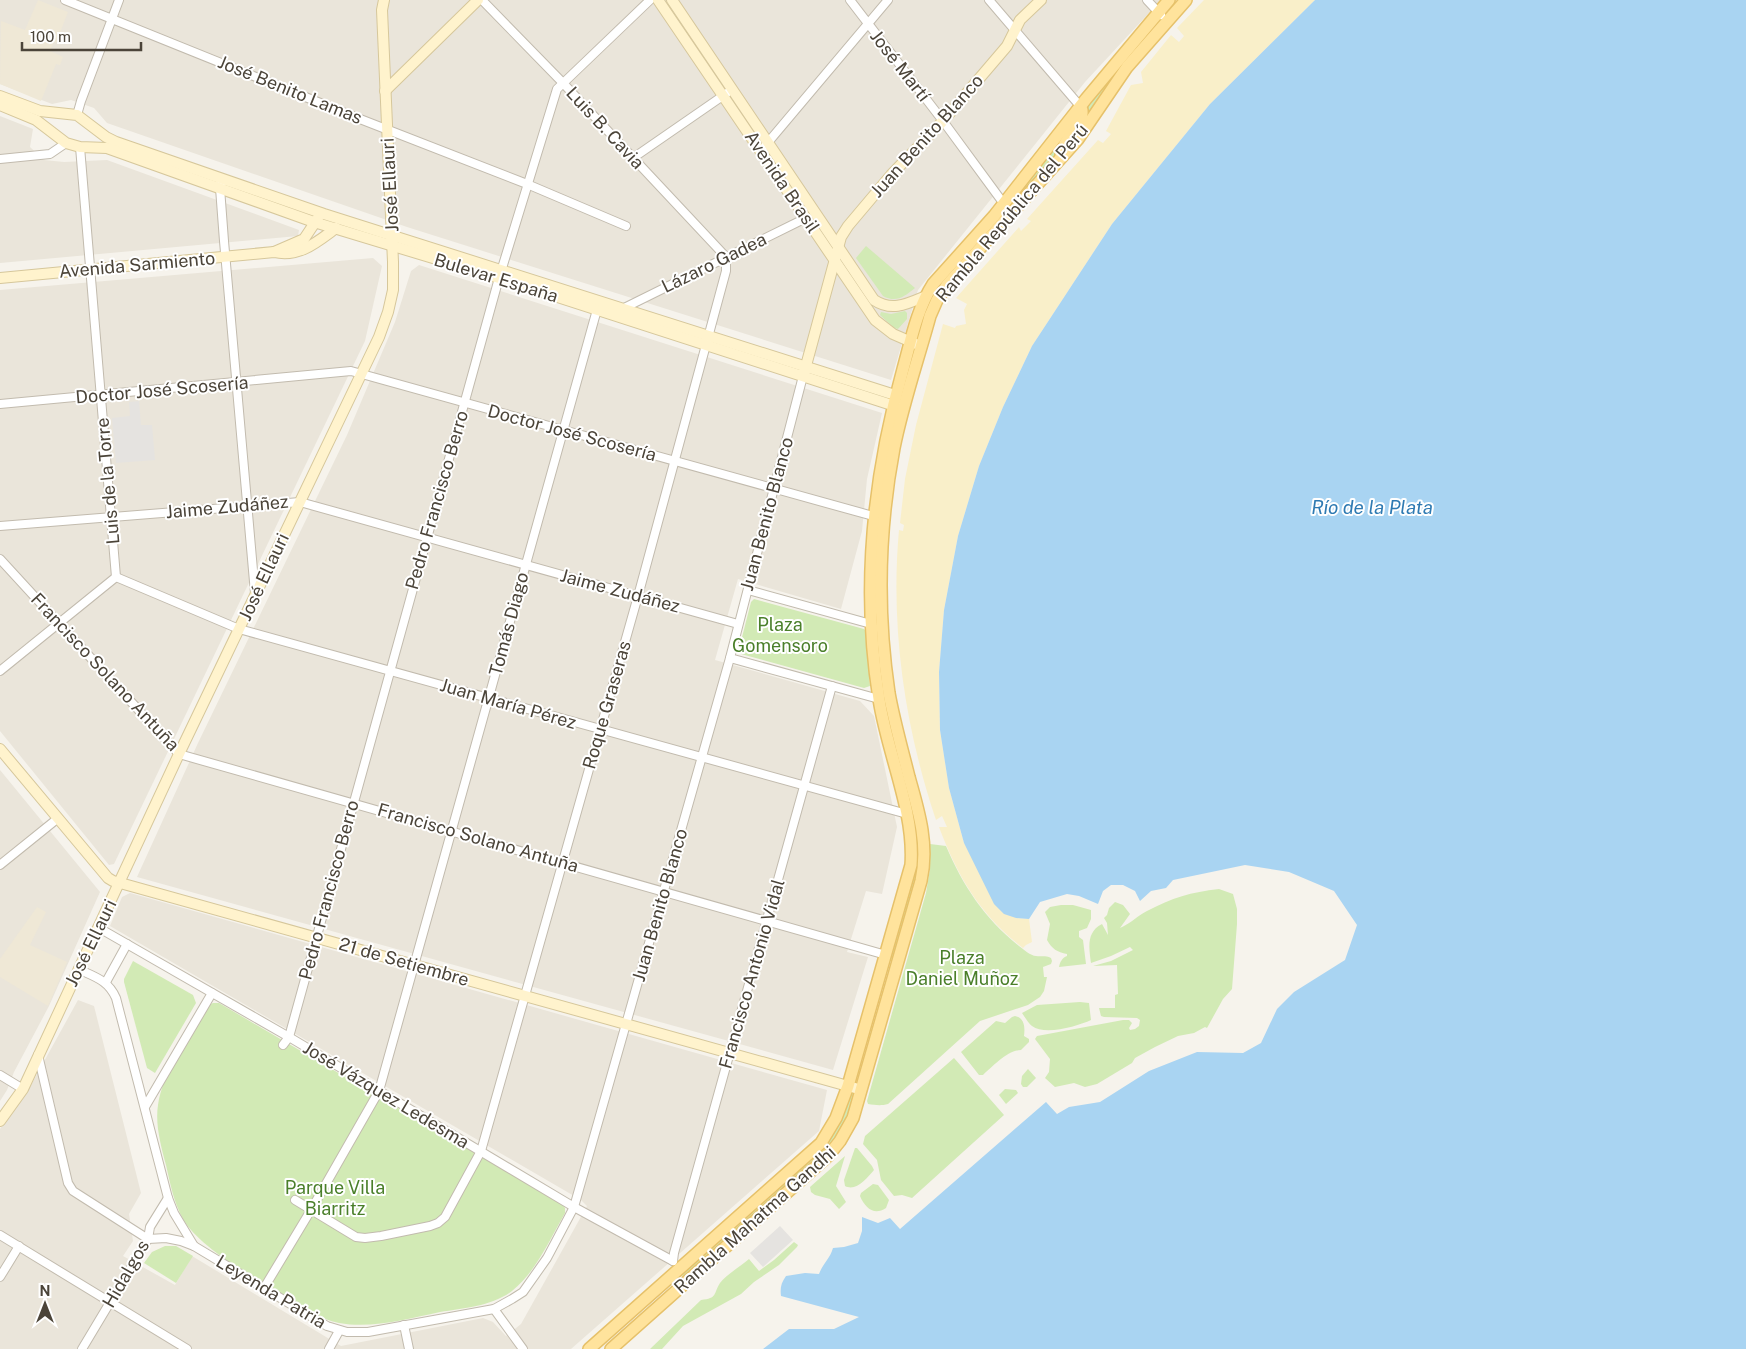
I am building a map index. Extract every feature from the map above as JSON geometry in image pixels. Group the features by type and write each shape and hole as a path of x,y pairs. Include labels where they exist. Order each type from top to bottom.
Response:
{"main road":[{"name":"Rambla República del Perú","path":"901,955 921,881 924,857 922,824 899,740 889,692 882,610 886,506 894,447 897,404 916,344 942,292 1078,139 1109,90 1163,16 1169,0"},
{"name":"Rambla República del Perú","path":"886,954 911,865 912,840 878,699 870,624 870,572 874,516 884,445 916,344 926,296 933,284 1004,204 1080,106 1163,16 1186,0"},
{"path":"1061,158 1064,144 1082,118 1080,106"},
{"path":"874,1050 873,1029 890,965 886,954"},
{"name":"Rambla Mahatma Gandhi","path":"589,1349 676,1266 821,1143 836,1118 848,1086 886,954"},
{"name":"Rambla Mahatma Gandhi","path":"611,1349 828,1156 840,1142 850,1125 862,1090 901,955"},
{"path":"607,1349 615,1336 677,1280 680,1274 676,1266"}],"street":[{"name":"José Benito Lamas","path":"65,0 387,130 527,184 626,226"},
{"path":"0,96 40,111 77,116 119,0"},
{"name":"José Ellauri","path":"0,1121 23,1089 179,754 379,337 388,312 393,290 382,10 384,0"},
{"path":"385,91 478,0"},
{"name":"Luis B. Cavia","path":"482,0 562,82 726,257"},
{"name":"Pedro Francisco Berro","path":"289,1037 500,274 557,89 562,82 650,0"},
{"name":"Avenida Brasil","path":"658,0 875,320 893,334 916,344"},
{"name":"Avenida Brasil","path":"672,0 869,294 878,302 888,307 899,306 926,296"},
{"name":"José Martí","path":"850,0 1004,204"},
{"path":"761,151 888,0"},
{"path":"989,0 1080,106"},
{"name":"Juan Benito Blanco","path":"574,1206 730,658 837,246 848,226 879,189 943,121 1007,46 1020,20 1041,0"},
{"path":"1147,0 1163,16"},
{"path":"633,158 733,90"},
{"name":"Bulevar España","path":"0,105 36,120 66,143 107,148 392,235 500,274 897,404"},
{"path":"51,131 52,119 56,114"},
{"name":"Bulevar España","path":"77,116 116,142 314,222 392,247 500,274"},
{"path":"85,146 95,138 95,129"},
{"path":"0,159 50,154 66,143"},
{"name":"Luis de la Torre","path":"85,146 90,269 116,577"},
{"path":"221,184 256,595"},
{"name":"Avenida Sarmiento","path":"274,252 304,239 314,222 324,214"},
{"name":"Lázaro Gadea","path":"622,309 806,218"},
{"name":"Avenida Sarmiento","path":"0,278 274,252 289,254 314,244 336,228"},
{"name":"Roque Graseras","path":"295,1200 356,1237 381,1236 430,1226 445,1217 480,1151 638,596 726,271 726,257"},
{"name":"Bulevar España","path":"598,305 622,309 707,341"},
{"name":"Tomás Diago","path":"264,1288 379,1091 598,305"},
{"name":"Doctor José Scosería","path":"0,404 351,371 874,516"},
{"name":"Jaime Zudáñez","path":"0,526 300,502 738,624"},
{"name":"Francisco Solano Antuña","path":"0,559 179,754 886,954"},
{"path":"0,671 116,577"},
{"name":"Juan María Pérez","path":"116,577 239,630 907,814"},
{"path":"748,590 870,624"},
{"path":"730,658 878,699"},
{"name":"Francisco Antonio Vidal","path":"676,1266 674,1252 832,686"},
{"name":"21 de Setiembre","path":"0,749 108,878 120,883 862,1090"},
{"path":"0,865 57,819"},
{"name":"José Vázquez Ledesma","path":"99,928 289,1037 676,1266"},
{"path":"78,969 106,982 127,944"},
{"name":"Leyenda Patria","path":"106,982 116,998 168,1198 174,1213 194,1246 327,1326 339,1331 368,1332 494,1308 523,1292 547,1258 574,1206"},
{"path":"145,1107 212,992"},
{"path":"283,1045 289,1037"},
{"path":"38,1055 70,1187 76,1194 148,1239 166,1238 194,1246"},
{"path":"0,1075 23,1089"},
{"name":"Hidalgos","path":"82,1349 148,1239 150,1227 168,1198"},
{"path":"0,1235 187,1349"},
{"path":"0,1277 19,1246"},
{"path":"494,1308 524,1349"},
{"path":"404,1325 409,1349"},
{"path":"329,1349 339,1331"}],"shaded area":[{"path":"0,0 1161,0 1085,82 918,290 891,380 407,227 107,123 94,108 71,100 52,104 0,84"},
{"path":"38,0 68,12 56,43 54,42 50,51 63,57 60,65 56,64 41,101 0,84 1,21 25,30"},
{"path":"0,116 33,129 30,147 44,160 64,162 107,160 299,230 298,236 0,263"},
{"path":"373,258 382,266 365,341 114,864 109,865 0,731 0,290"},
{"path":"419,265 882,413 867,479 862,531 841,609 738,579 715,660 860,701 874,716 897,827 882,894 866,891 847,952 868,957 833,1070 137,877 198,743 347,435 395,322 411,271"},
{"path":"139,401 141,425 152,425 155,460 116,463 112,418 130,416 129,402"},
{"path":"0,770 100,892 49,1006 0,1101"},
{"path":"130,893 827,1090 819,1131 571,1349 0,1349 0,1129 31,1085 78,1000 94,1006 141,1193 129,1214 133,1241 123,1256 175,1285 192,1256 341,1346 483,1318 493,1322 506,1336 521,1324 587,1206 581,1200 110,926 122,897"},
{"path":"37,907 46,912 30,945 67,962 48,1006 0,977 0,959"},
{"path":"780,1226 793,1240 763,1267 750,1253"}],"green space":[{"path":"1159,19 1160,21 1122,65 1085,118 1087,106"},
{"path":"1079,117 1053,159 943,282 918,336 926,307 937,287"},
{"path":"866,246 915,288 896,299 883,296 856,258"},
{"path":"905,311 907,319 898,329 894,328 880,315 881,312 891,314"},
{"name":"Plaza Gomensoro","path":"754,599 864,629 866,631 870,686 864,688 741,654 739,649 751,602"},
{"path":"912,807 919,838 919,871 893,963 890,955 917,845 910,808"},
{"name":"Plaza Daniel Muñoz","path":"930,844 946,846 960,875 976,901 1007,936 1029,954 1049,957 1052,961 1051,964 1043,967 1044,977 1047,977 1044,991 1040,997 1028,1005 980,1021 888,1104 868,1104 867,1101 926,893 930,869"},
{"path":"1219,889 1233,894 1237,909 1232,989 1223,999 1207,1028 1178,1036 1155,1047 1097,1084 1085,1087 1074,1083 1055,1087 1045,1078 1049,1072 1050,1059 1035,1039 1037,1036 1123,1020 1129,1020 1132,1023 1129,1028 1130,1030 1139,1026 1140,1020 1137,1018 1101,1016 1099,1008 1115,1008 1115,995 1118,994 1117,965 1093,966 1111,961 1133,950 1130,947 1091,963 1089,946 1091,936 1093,931 1102,924 1108,935 1107,923 1104,918 1109,908 1115,902 1123,905 1130,914 1120,928 1165,902 1199,892"},
{"path":"1073,905 1091,910 1091,919 1087,928 1079,931 1079,937 1083,940 1086,964 1059,967 1067,954 1055,950 1047,940 1050,924 1045,912 1050,907"},
{"path":"133,961 193,995 196,1003 155,1073 147,1068 124,982"},
{"name":"Parque Villa Biarritz","path":"219,1003 562,1204 565,1208 565,1213 542,1255 521,1283 504,1296 478,1306 377,1324 351,1325 318,1316 229,1262 202,1241 183,1219 175,1200 160,1143 157,1113 161,1092 172,1066 209,1005"},
{"path":"1089,1003 1091,1020 1062,1029 1038,1029 1031,1025 1022,1013 1037,1005"},
{"path":"1015,1016 1023,1021 1024,1036 1029,1039 1029,1042 1021,1050 1011,1053 983,1075 979,1075 961,1052 996,1021 1005,1023"},
{"path":"954,1058 1004,1115 912,1198 902,1195 894,1196 881,1180 877,1160 863,1144 865,1136"},
{"path":"1028,1069 1036,1078 1027,1087 1023,1087 1021,1084 1022,1076"},
{"path":"1005,1089 1016,1090 1018,1093 1006,1104 999,1095"},
{"path":"851,1091 858,1092 854,1105 832,1146 682,1278 683,1271 818,1152 839,1124"},
{"path":"855,1148 857,1148 874,1170 857,1186 849,1187 845,1186 844,1180"},
{"path":"845,1156 836,1186 846,1202 839,1209 830,1199 811,1192 810,1187"},
{"path":"873,1184 878,1185 889,1200 886,1208 882,1210 870,1210 860,1196 861,1193"},
{"path":"794,1242 798,1245 797,1247 779,1265 754,1282 741,1294 683,1326 662,1349 650,1349 701,1300 713,1297 720,1283 749,1259 759,1271"},
{"path":"165,1246 176,1246 193,1256 176,1283 144,1263 152,1252"}],"sand":[{"path":"1204,0 1315,0 1210,104 1112,224 1032,346 1003,407 979,466 958,536 944,610 939,672 940,730 949,788 964,843 1016,918 1029,919 1032,942 1023,948 994,922 963,879 939,827 947,827 942,816 936,820 916,750 902,677 897,604 899,530 903,531 904,525 900,523 905,479 916,425 943,324 955,328 956,326 966,324 964,310 967,304 956,298 1019,227 1021,231 1031,221 1027,219 1098,140 1103,143 1111,134 1106,131 1131,85 1143,83 1141,72 1171,35 1179,42 1184,36 1177,28"}],"water":[{"name":"Río de la Plata","path":"1315,0 1746,0 1746,1349 763,1349 789,1329 834,1329 859,1317 781,1296 781,1290 786,1276 805,1273 819,1274 833,1248 858,1243 862,1231 862,1217 878,1223 890,1218 900,1229 1046,1102 1057,1114 1069,1107 1100,1102 1149,1071 1197,1052 1243,1053 1261,1043 1277,1009 1294,992 1345,960 1357,925 1334,891 1289,872 1245,865 1173,880 1166,888 1151,891 1140,901 1135,891 1123,885 1111,885 1103,891 1098,904 1079,896 1067,894 1040,902 1029,919 1016,918 1004,914 994,904 964,843 949,788 940,730 939,672 944,610 958,536 979,466 1003,407 1032,346 1112,224 1210,104"}]}
